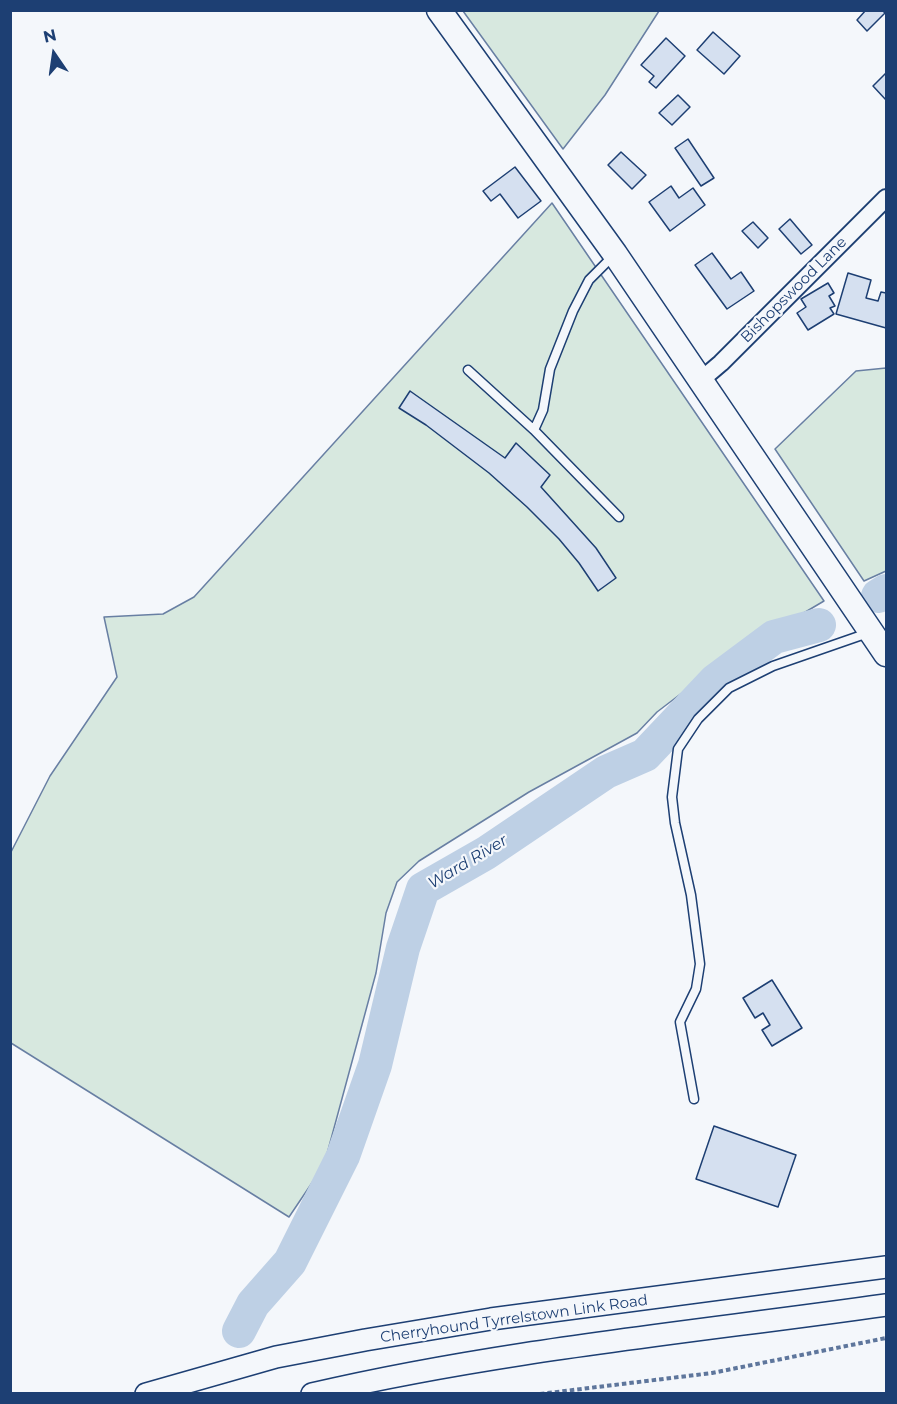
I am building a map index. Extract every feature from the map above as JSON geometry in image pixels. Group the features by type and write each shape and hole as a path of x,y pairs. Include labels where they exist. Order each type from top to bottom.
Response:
{"main road":[{"path":"439,10 615,254 886,654"}],"street":[{"name":"Bishopswood Lane","path":"701,380 721,363 886,198"},
{"name":"Cherryhound Tyrrelstown Link Road","path":"146,1394 276,1357 365,1340 491,1319 886,1268"},
{"path":"312,1394 460,1365 574,1346 886,1305"}],"lane":[{"path":"534,430 543,410 550,369 573,311 589,280 615,254"},
{"path":"468,370 534,430 619,517"},
{"path":"694,1099 680,1022 696,989 700,964 691,895 675,823 672,796 678,749 698,719 729,688 773,666 868,627"}],"path":[{"path":"540,1394 712,1373 886,1338"}],"shaded area":[{"path":"463,11 659,11 605,95 563,149"},
{"path":"552,203 824,601 729,657 657,712 637,733 529,792 419,861 397,882 386,913 376,973 324,1165 289,1217 11,1043 10,854 50,776 117,677 104,617 163,614 194,597"},
{"path":"886,368 886,571 864,581 775,449 856,371"}],"building":[{"path":"866,10 882,10 885,13 867,31 857,20"},
{"path":"713,32 740,56 724,74 697,50"},
{"path":"666,38 685,56 656,88 649,82 654,76 641,65"},
{"path":"886,73 886,100 873,86"},
{"path":"678,95 690,107 672,125 659,113"},
{"path":"688,139 714,178 701,186 675,148"},
{"path":"621,152 646,175 632,189 608,165"},
{"path":"515,167 541,201 518,218 500,194 491,201 483,191"},
{"path":"671,186 679,198 693,188 705,205 670,231 649,202"},
{"path":"790,219 812,245 801,254 779,229"},
{"path":"753,222 768,238 758,248 742,231"},
{"path":"712,253 731,279 741,272 754,291 727,309 695,265"},
{"path":"848,273 871,280 866,298 878,301 881,292 886,293 886,328 836,314"},
{"path":"828,283 834,293 829,296 835,306 830,308 834,314 808,330 797,313 806,307 801,299"},
{"path":"410,391 505,458 516,443 550,475 541,487 596,548 616,578 598,591 559,539 527,507 489,473 426,425 399,408"},
{"path":"772,980 802,1028 772,1046 762,1030 770,1025 763,1013 755,1018 743,998"},
{"path":"714,1126 796,1155 778,1207 696,1179"}],"waterway":[{"name":"Ward River","path":"878,596 886,591"},
{"name":"Ward River","path":"239,1331 253,1304 290,1262 343,1156 375,1065 403,948 423,889 486,853 606,772 645,755 715,681 774,637 819,625"}]}
